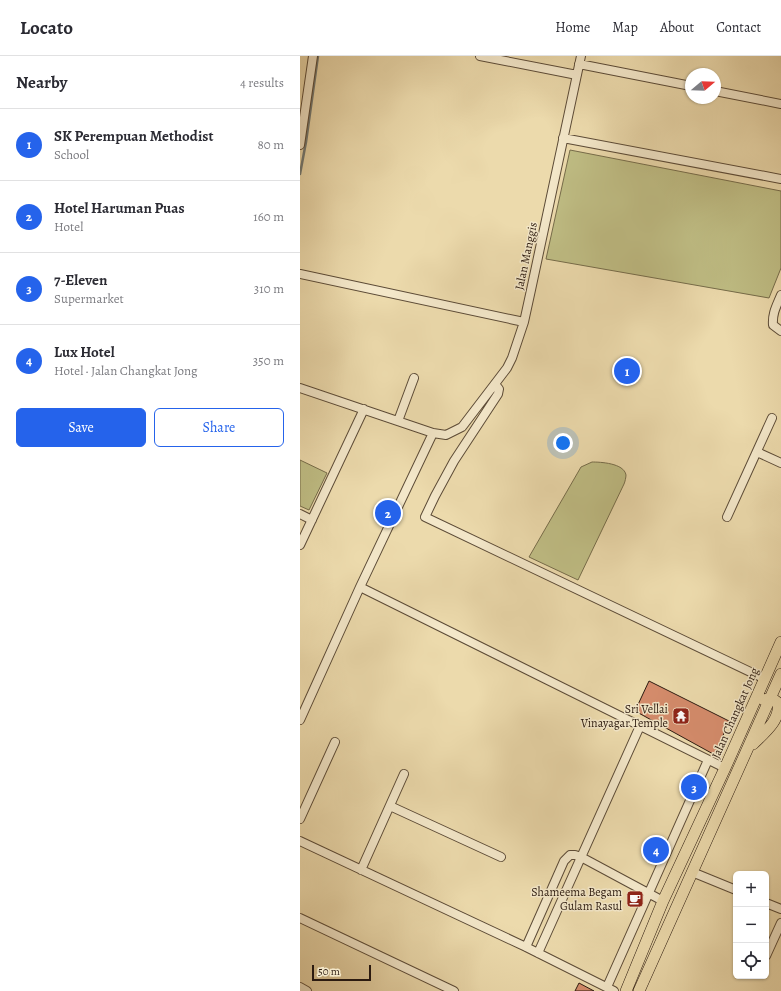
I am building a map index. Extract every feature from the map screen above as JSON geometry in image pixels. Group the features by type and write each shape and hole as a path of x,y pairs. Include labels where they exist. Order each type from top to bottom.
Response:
{"highway":[{"name":"Jalan Changkat Jong","path":"626,991 678,867 747,720 781,642"},
{"path":"770,699 781,674"},
{"path":"639,991 748,751 768,730 779,714 780,708 778,703 775,700 764,700 747,720"},
{"path":"678,867 683,868 687,866 704,846"}],"street":[{"path":"300,145 313,56"},
{"path":"480,56 577,75"},
{"path":"580,60 685,85"},
{"name":"Jalan Manggis","path":"433,434 446,435 462,426 507,368 512,358 524,322 580,60"},
{"path":"721,92 781,104"},
{"path":"563,138 781,179"},
{"path":"300,274 524,322"},
{"path":"781,295 772,318 773,325 781,331"},
{"path":"398,421 414,378"},
{"path":"495,384 499,389 498,394 454,461 425,517 765,679"},
{"path":"300,388 433,434 360,588 300,720"},
{"path":"300,545 364,409"},
{"path":"727,517 772,418"},
{"path":"757,452 781,463"},
{"path":"300,514 312,520"},
{"path":"360,588 725,768"},
{"path":"538,953 640,726"},
{"path":"300,819 335,742"},
{"path":"300,841 526,947 610,989 649,894 708,760"},
{"path":"361,870 404,774"},
{"path":"390,806 502,857"},
{"path":"526,947 564,861 570,855 581,857 663,901"},
{"path":"692,872 733,889"},
{"path":"769,904 781,909"},
{"path":"300,918 454,991"},
{"path":"769,949 781,923"},
{"path":"300,987 308,991"}],"shaded area":[{"path":"570,150 781,191 781,268 769,298 546,259"},
{"path":"300,460 327,473 309,510 300,506"},
{"path":"592,462 611,464 621,468 626,477 578,580 529,557 581,467"}],"building":[{"name":"Sri Vellai Vinayagar Temple","path":"649,681 729,721 715,755 635,711"},
{"path":"579,983 594,991 575,991"}],"waterway":[{"path":"300,174 318,56"}],"place":[{"name":"SK Perempuan Methodist","path":"627,371"},
{"name":"Hotel Haruman Puas","path":"388,513"},
{"name":"Sri Vellai Vinayagar Temple","path":"681,716"},
{"name":"7-Eleven","path":"694,787"},
{"name":"Lux Hotel","path":"656,850"},
{"name":"Shameema Begam Gulam Rasul","path":"635,899"}]}
